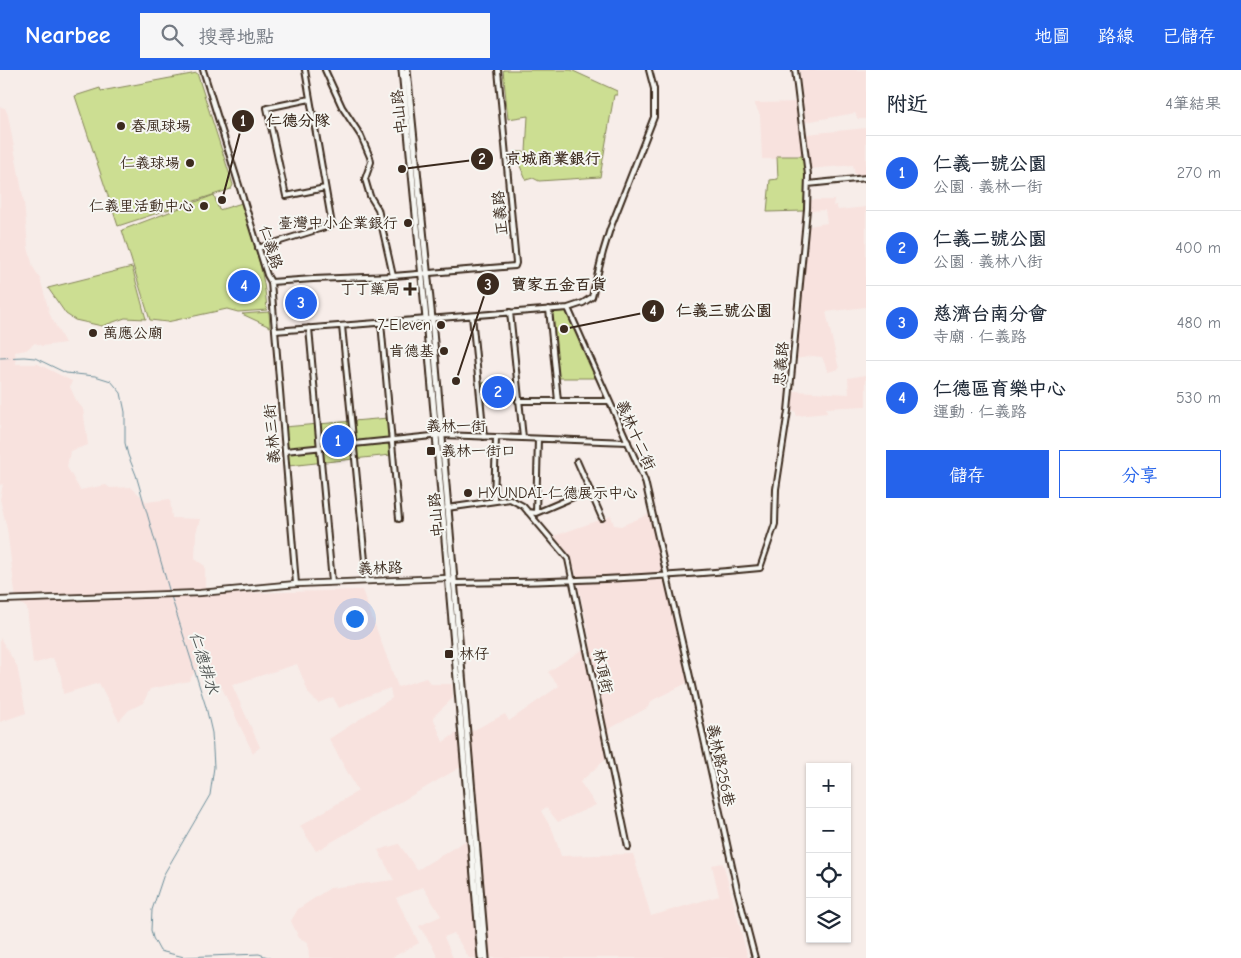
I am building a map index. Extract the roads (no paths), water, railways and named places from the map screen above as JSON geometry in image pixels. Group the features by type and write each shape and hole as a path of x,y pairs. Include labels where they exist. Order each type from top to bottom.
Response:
{"main road":[{"name":"中山路","path":"402,70 425,273"},
{"name":"中山路","path":"407,70 486,958"},
{"name":"中山路","path":"445,508 448,578 481,958"}],"street":[{"name":"仁義路","path":"203,70 258,248 271,282 313,278 393,276 425,273"},
{"path":"258,248 332,225 306,70"},
{"path":"325,70 342,107 361,136 370,157 371,162 365,179 370,196 378,209 393,276"},
{"name":"正義路","path":"425,273 512,266 516,263 498,70"},
{"path":"275,331 568,308 592,297 610,229 654,117 654,89 649,70"},
{"name":"忠義路","path":"666,576 760,568 775,524 776,489 788,411 808,184 796,70"},
{"path":"310,99 267,108 286,196 326,188"},
{"path":"808,184 866,178"},
{"name":"義林三街","path":"271,282 296,584"},
{"name":"義林十二街","path":"568,308 645,481 666,576"},
{"path":"549,309 558,401"},
{"path":"510,312 523,438"},
{"path":"472,316 484,437"},
{"path":"381,323 399,519"},
{"path":"342,326 367,581"},
{"path":"309,328 332,582"},
{"path":"518,401 609,401"},
{"name":"義林一街","path":"285,451 439,436 628,442"},
{"path":"494,501 496,438"},
{"path":"538,439 536,513 590,490"},
{"path":"578,460 602,518"},
{"name":"林頂街","path":"445,508 510,499 523,506 568,559 628,848"},
{"name":"林頂街","path":"528,512 536,513"},
{"path":"448,578 454,584 666,576"},
{"name":"義林路256巷","path":"666,576 737,889 755,958"},
{"name":"義林路","path":"0,600 200,592 296,584 448,578"}],"waterway":[{"name":"仁德排水","path":"0,358 35,358 66,373 95,376 111,381 121,393 125,412 125,443 170,593"},
{"name":"仁德排水","path":"171,596 206,707 212,733 214,767 210,795 164,874 152,910 151,930 153,938 160,951 184,957 259,954 270,958"}],"place":[{"name":"春風球場","path":"121,126"},
{"name":"仁義球場","path":"190,163"},
{"name":"京城商業銀行","path":"402,169"},
{"name":"仁德分隊","path":"222,200"},
{"name":"仁義里活動中心","path":"204,206"},
{"name":"臺灣中小企業銀行","path":"408,223"},
{"name":"仁德區育樂中心","path":"244,286"},
{"name":"丁丁藥局","path":"410,289"},
{"name":"慈濟台南分會","path":"301,303"},
{"name":"7-Eleven","path":"441,325"},
{"name":"仁義三號公園","path":"564,329"},
{"name":"萬應公廟","path":"93,333"},
{"name":"肯德基","path":"444,351"},
{"name":"寶家五金百貨","path":"456,381"},
{"name":"仁義二號公園","path":"498,392"},
{"name":"仁義一號公園","path":"338,441"},
{"name":"義林一街口","path":"431,451"},
{"name":"HYUNDAI-仁德展示中心","path":"468,493"},
{"name":"林仔","path":"449,654"}]}
